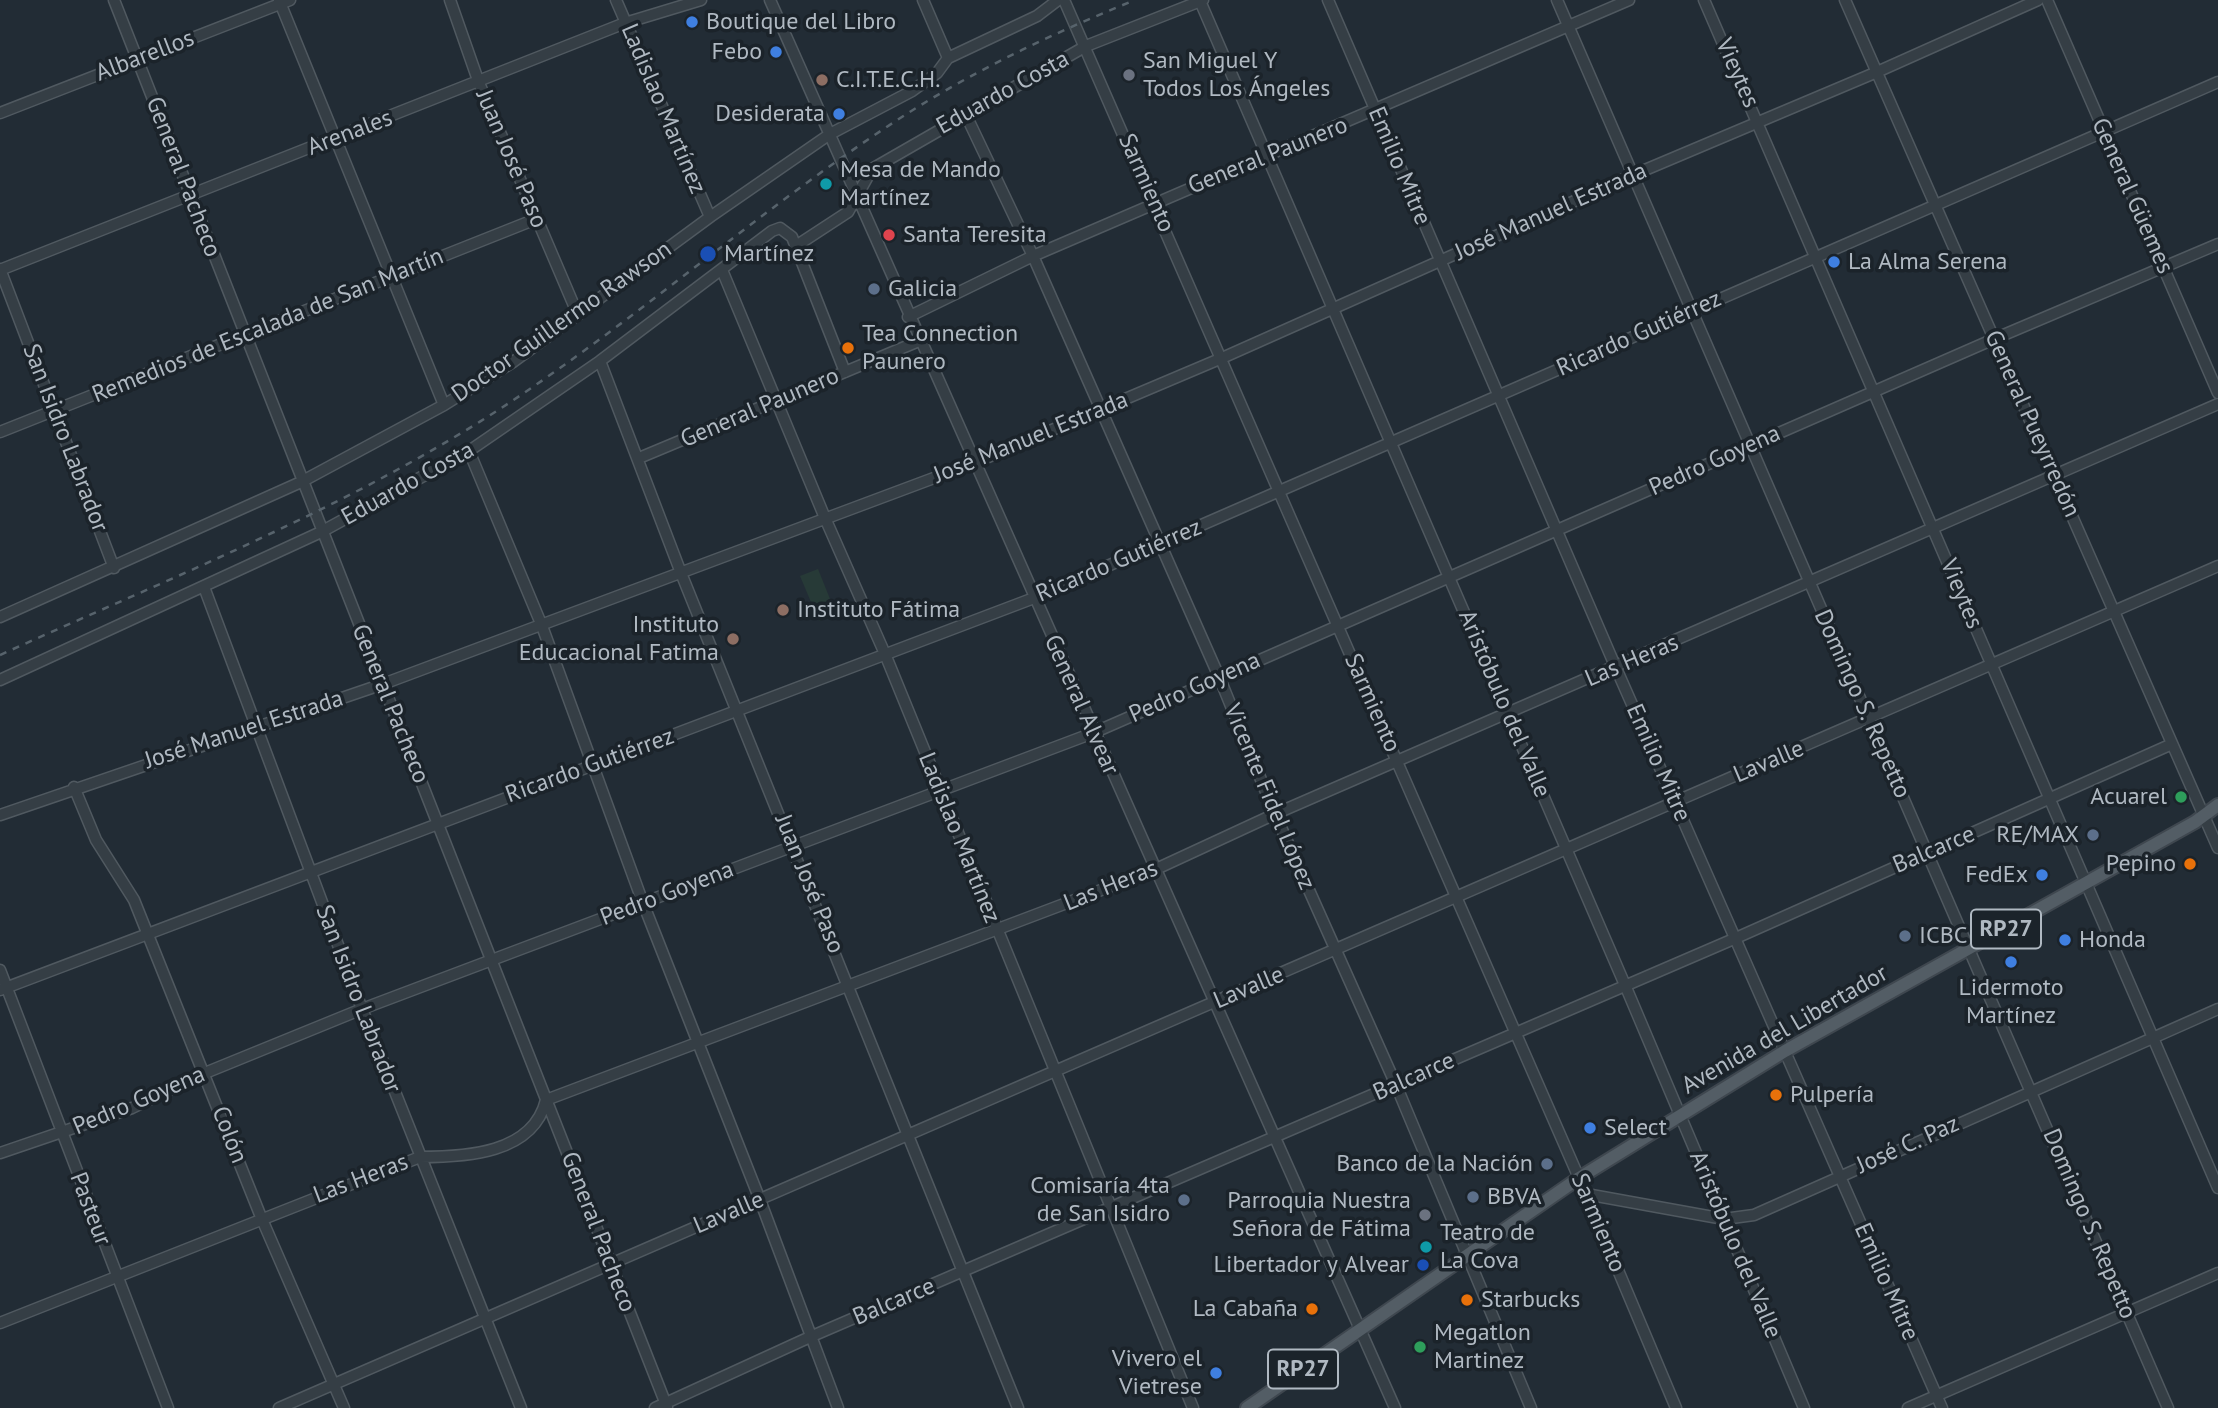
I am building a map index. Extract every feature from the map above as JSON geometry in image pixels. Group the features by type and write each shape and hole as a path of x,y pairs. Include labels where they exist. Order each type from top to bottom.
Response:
{"main road":[{"name":"Avenida del Libertador","path":"1247,1408 1579,1178 1785,1051 1970,950 2204,816 2218,805"}],"street":[{"name":"General Pacheco","path":"114,0 301,482 611,1264 663,1407"},
{"name":"Juan José Paso","path":"450,0 479,83 579,315"},
{"name":"Ladislao Martínez","path":"616,0 710,217"},
{"name":"Arenales","path":"0,270 479,83 625,23 701,0"},
{"name":"General Alvear","path":"769,0 1272,1138 1395,1408"},
{"path":"923,0 948,58"},
{"name":"Doctor Guillermo Rawson","path":"0,617 301,482 444,405 513,362 710,217 830,134 912,91 937,73 948,58 1037,16 1058,0"},
{"name":"Sarmiento","path":"1064,0 1579,1178 1676,1408"},
{"name":"Emilio Mitre","path":"1328,0 1616,668 1942,1408"},
{"name":"Domingo S. Repetto","path":"1556,0 2168,1408"},
{"name":"General Paunero","path":"908,317 1033,256 1629,0"},
{"name":"Vieytes","path":"1704,0 2218,1188"},
{"name":"General Pueyrredón","path":"1845,0 2218,848"},
{"name":"José Manuel Estrada","path":"0,815 383,684 974,463 1222,358 1633,175 1877,72 2038,0"},
{"name":"General Güemes","path":"2047,0 2218,393"},
{"name":"Albarellos","path":"0,113 283,1"},
{"path":"283,1 334,140 444,405"},
{"name":"Eduardo Costa","path":"0,680 321,532 469,451 600,361 765,235 780,228 786,231 796,246 848,212 872,169 965,113 1086,46 1202,1"},
{"name":"Aristóbulo del Valle","path":"1202,1 1266,158 1450,578 1804,1408"},
{"name":"Ricardo Gutiérrez","path":"3,989 1034,598 2218,82"},
{"name":"Vicente Fidel López","path":"965,113 1102,409 1158,545 1220,679 1275,814 1396,1085 1531,1408"},
{"name":"Remedios de Escalada de San Martín","path":"0,432 245,337 536,219"},
{"name":"Pedro Goyena","path":"0,1153 132,1108 205,1073 362,1009 1093,733 1994,339 2218,244"},
{"path":"796,246 845,372"},
{"name":"San Isidro Labrador","path":"0,270 114,568"},
{"name":"Ladislao Martínez","path":"722,270 885,654 996,931 1194,1408"},
{"name":"General Paunero","path":"639,458 919,341"},
{"name":"Juan José Paso","path":"600,361 681,573 794,846 1018,1408"},
{"name":"Las Heras","path":"0,1322 117,1278 261,1217 420,1157 464,1157 515,1140 540,1120 546,1100 1154,870 1275,814 2218,404"},
{"path":"469,451 542,626 643,903 760,1200 838,1408"},
{"name":"Lavalle","path":"279,1408 2218,566"},
{"name":"San Isidro Labrador","path":"204,587 362,1009 521,1408"},
{"name":"Balcarce","path":"663,1407 810,1337 1736,938 2172,744"},
{"name":"Colón","path":"74,788 96,840 134,901 148,932 261,1217 344,1408"},
{"name":"Pasteur","path":"0,970 3,989 168,1408"},
{"name":"José C. Paz","path":"1586,1195 1724,1219 1754,1214 2218,1009"},
{"path":"1908,1408 2218,1273"}],"green space":[{"path":"818,569 836,614 819,621 800,576"}],"railway":[{"path":"0,655 260,539 324,508 449,440 559,368 804,184 905,115 1017,52 1135,0"}],"place":[{"name":"Boutique del Libro","path":"692,22"},
{"name":"Febo","path":"776,52"},
{"name":"San Miguel Y Todos Los Ángeles","path":"1129,75"},
{"name":"C.I.T.E.C.H.","path":"822,80"},
{"name":"Desiderata","path":"839,114"},
{"name":"Mesa de Mando Martínez","path":"826,184"},
{"name":"Santa Teresita","path":"889,235"},
{"name":"Martínez","path":"708,254"},
{"name":"La Alma Serena","path":"1834,262"},
{"name":"Galicia","path":"874,289"},
{"name":"Tea Connection Paunero","path":"848,348"},
{"name":"Instituto Fátima","path":"783,610"},
{"name":"Instituto Educacional Fatima","path":"733,639"},
{"name":"Acuarel","path":"2181,797"},
{"name":"RE/MAX","path":"2093,835"},
{"name":"Pepino","path":"2190,864"},
{"name":"FedEx","path":"2042,875"},
{"name":"ICBC","path":"1905,936"},
{"name":"Honda","path":"2065,940"},
{"name":"Lidermoto Martínez","path":"2011,962"},
{"name":"Pulpería","path":"1776,1095"},
{"name":"Select","path":"1590,1128"},
{"name":"Banco de la Nación","path":"1547,1164"},
{"name":"BBVA","path":"1473,1197"},
{"name":"Comisaría 4ta de San Isidro","path":"1184,1200"},
{"name":"Parroquia Nuestra Señora de Fátima","path":"1425,1215"},
{"name":"Teatro de La Cova","path":"1426,1247"},
{"name":"Libertador y Alvear","path":"1423,1265"},
{"name":"Starbucks","path":"1467,1300"},
{"name":"La Cabaña","path":"1312,1309"},
{"name":"Megatlon Martinez","path":"1420,1347"},
{"name":"Vivero el Vietrese","path":"1216,1373"}]}
